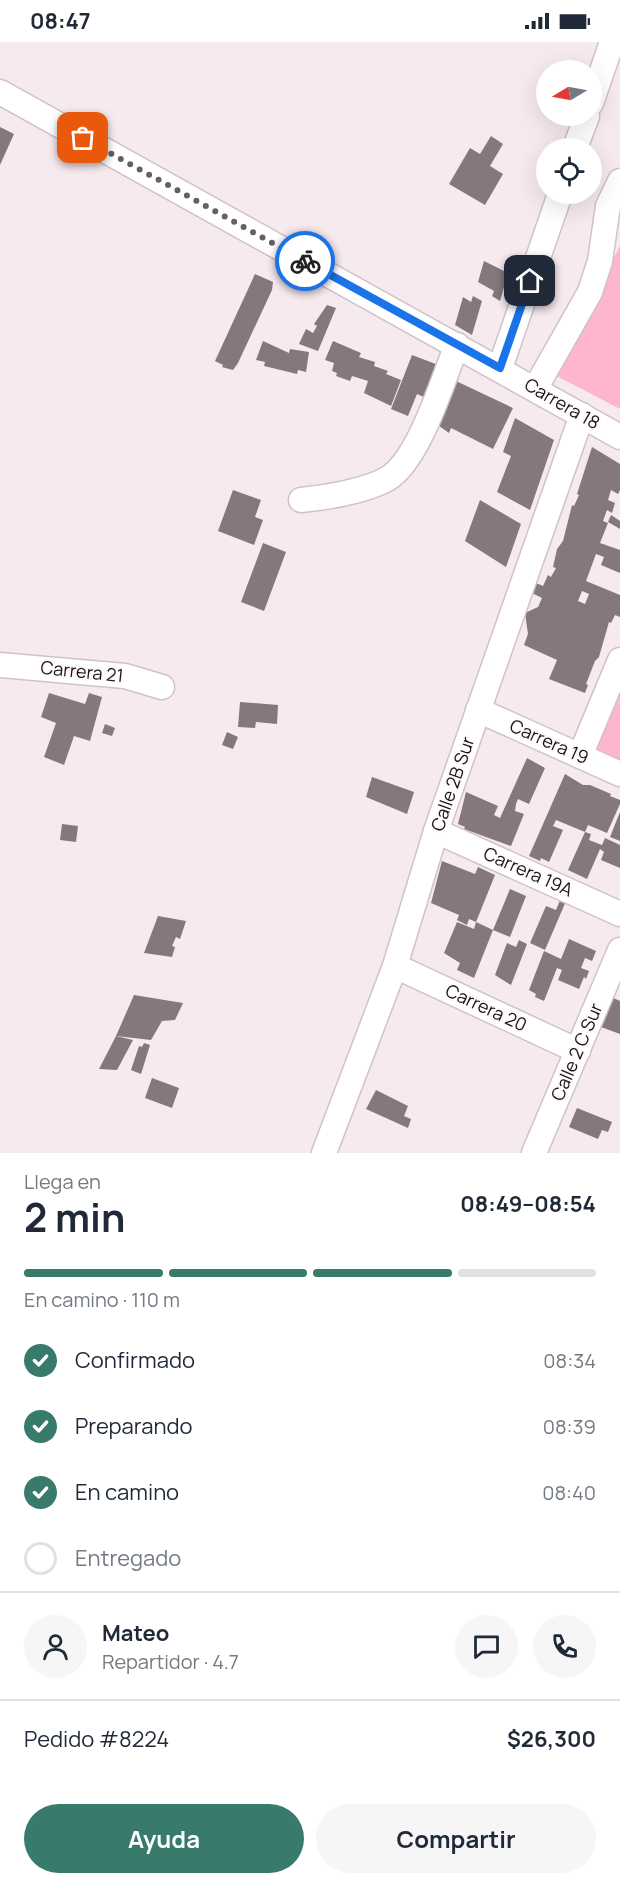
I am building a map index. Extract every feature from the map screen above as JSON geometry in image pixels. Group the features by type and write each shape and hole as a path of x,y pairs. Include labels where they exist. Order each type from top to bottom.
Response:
{"street":[{"path":"602,71 612,42"},
{"name":"Carrera 18","path":"0,92 500,368 620,437"},
{"path":"535,389 590,292 600,261 608,206 620,181"},
{"path":"500,368 557,204"},
{"path":"301,500 327,498 387,479 417,444 457,345"},
{"name":"Calle 2B Sur","path":"324,1153 395,966 436,831 582,415"},
{"path":"580,756 620,660"},
{"name":"Carrera 21","path":"0,665 125,676 162,687"},
{"name":"Carrera 19","path":"478,710 620,774"},
{"name":"Carrera 19A","path":"436,831 620,914"},
{"name":"Calle 2 C Sur","path":"534,1153 620,950"},
{"name":"Carrera 20","path":"395,966 578,1051"}],"shaded area":[{"path":"620,246 620,409 553,374"},
{"path":"620,694 620,760 596,749"}],"building":[{"path":"0,127 14,134 0,165"},
{"path":"491,136 503,144 490,166 503,174 485,205 449,184 470,148 480,154"},
{"path":"484,261 508,273 500,301 492,296 494,291 478,282"},
{"path":"255,274 273,282 272,290 238,363 233,370 222,367 223,365 215,361"},
{"path":"473,296 482,301 472,335 455,325 463,297 471,302"},
{"path":"327,305 336,308 318,351 299,344 306,329 313,333 317,326 314,324"},
{"path":"263,341 289,353 290,349 309,352 306,372 298,370 297,374 264,366 265,362 256,360"},
{"path":"333,341 361,353 359,357 375,362 374,366 388,371 386,374 401,380 391,406 364,393 368,381 352,376 350,381 336,376 337,373 332,371 334,363 325,360"},
{"path":"412,355 441,366 428,399 417,394 408,416 391,409"},
{"path":"456,381 513,408 493,449 451,428 449,433 435,423"},
{"path":"515,418 554,440 530,510 497,492 511,456 503,452"},
{"path":"592,447 620,464 620,490 618,494 611,490 608,500 615,503 612,513 607,510 603,521 608,523 600,543 620,550 620,573 601,565 604,557 596,554 586,581 620,595 620,617 615,615 611,623 609,622 599,657 595,661 586,684 588,685 585,693 549,679 557,660 524,645 528,634 525,613 538,607 542,598 532,593 536,583 543,586 548,575 551,577 556,568 553,567 557,549 563,541 572,505 574,506 579,495 577,494","holes":["582,591 589,594 585,604 578,601"]},
{"path":"233,490 261,500 255,517 263,520 254,545 218,531"},
{"path":"480,500 521,524 506,567 465,541"},
{"path":"611,515 620,521 620,529 608,522"},
{"path":"263,543 286,552 264,611 241,602"},
{"path":"49,693 85,704 89,693 102,697 90,741 74,736 64,765 44,757 56,723 41,717"},
{"path":"240,702 278,705 277,724 256,722 255,728 238,727"},
{"path":"105,724 115,728 112,736 102,733"},
{"path":"227,732 238,737 233,749 222,745"},
{"path":"527,758 545,768 529,804 518,799 515,811 524,814 511,846 464,829 465,827 458,824 466,792 498,806 494,815 500,818"},
{"path":"565,774 583,785 590,785 611,794 610,796 620,800 620,804 607,833 588,825 585,832 556,820 553,826 563,830 549,862 541,858 540,861 529,856"},
{"path":"372,777 414,792 407,814 366,797"},
{"path":"620,812 620,841 610,837"},
{"path":"62,824 78,826 76,842 60,840"},
{"path":"585,832 591,834 589,840 602,845 605,838 620,845 620,868 601,860 604,852 600,849 587,879 568,870"},
{"path":"442,861 475,874 478,867 495,875 476,922 469,919 467,925 457,920 459,915 431,903"},
{"path":"510,889 526,896 510,937 493,930"},
{"path":"561,898 566,901 545,950 530,943 546,906 556,910"},
{"path":"158,916 186,921 180,939 176,937 172,946 175,947 172,957 144,953"},
{"path":"457,922 474,929 476,922 493,930 474,978 457,970 460,963 444,953"},
{"path":"569,939 596,951 592,961 585,958 581,968 589,971 586,979 584,977 579,989 558,980 562,970 557,968 544,1001 535,997 536,994 529,990 544,951 561,959"},
{"path":"519,940 527,944 511,985 495,975 507,943 516,947"},
{"path":"605,994 620,1001 620,1034 593,1024"},
{"path":"134,995 183,1003 175,1020 162,1021 151,1040 116,1036"},
{"path":"116,1036 133,1040 117,1070 99,1069"},
{"path":"144,1043 150,1045 141,1074 131,1070 139,1046 142,1047"},
{"path":"152,1078 179,1088 172,1108 145,1098"},
{"path":"376,1090 408,1106 404,1116 411,1119 408,1128 366,1109"},
{"path":"577,1108 612,1122 608,1132 602,1130 598,1139 569,1127"}],"way so far":[{"path":"83,138 305,261"}],"route":[{"path":"305,261 500,368 530,281"}]}
